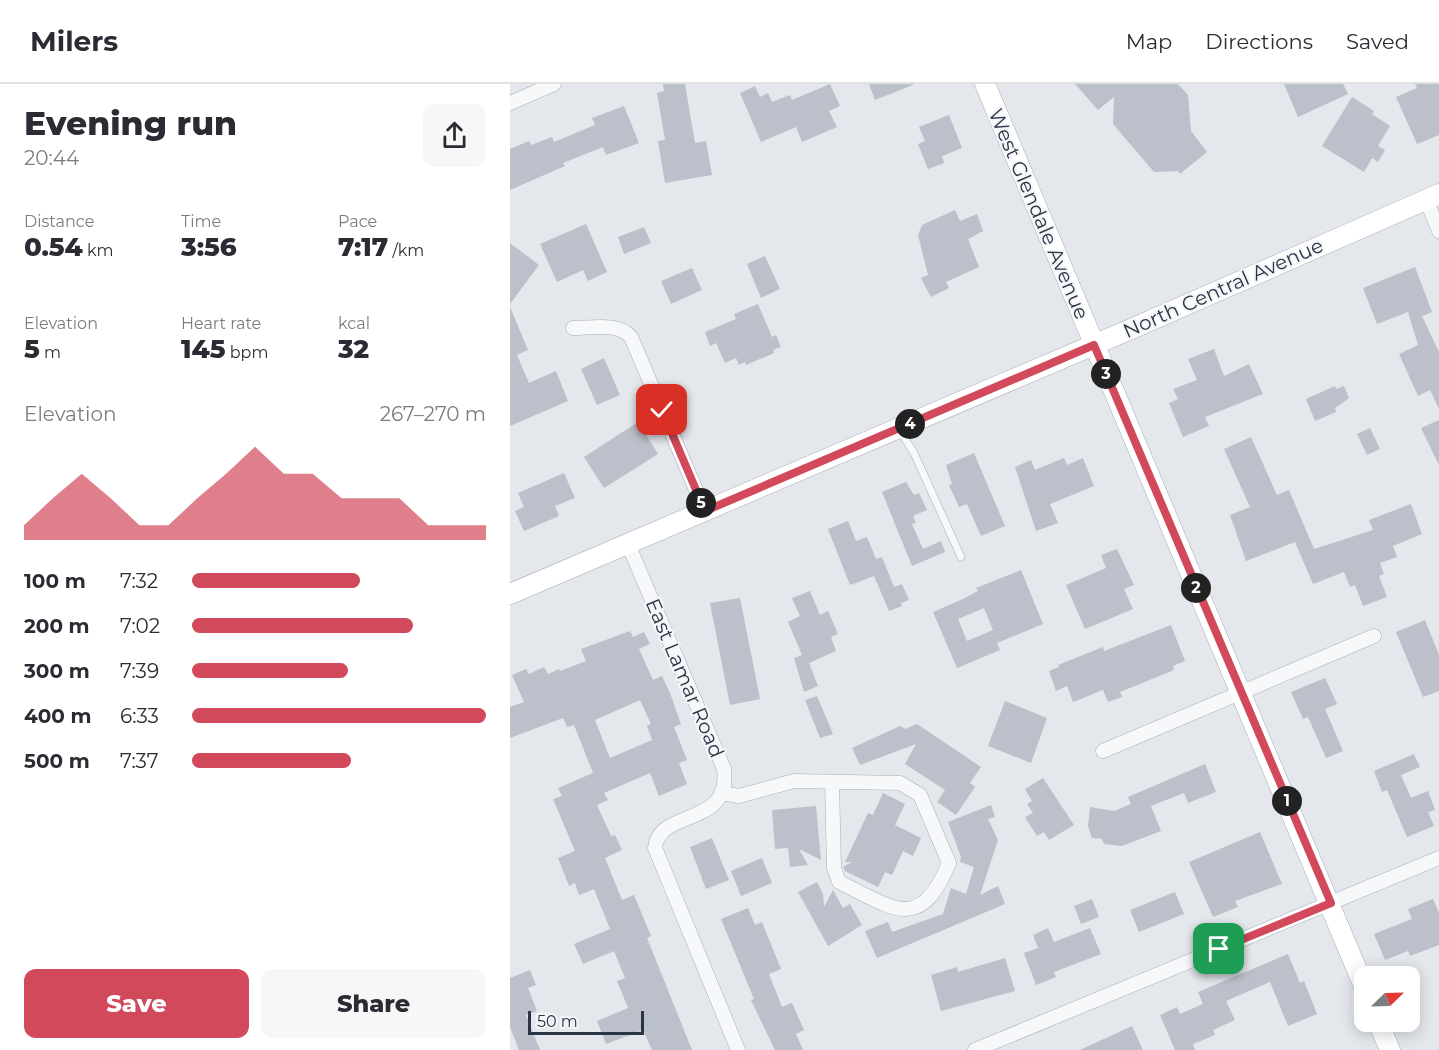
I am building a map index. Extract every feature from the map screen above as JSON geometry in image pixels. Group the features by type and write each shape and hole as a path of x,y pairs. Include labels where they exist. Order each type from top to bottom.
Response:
{"main road":[{"name":"West Glendale Avenue","path":"985,84 1356,966"},
{"name":"North Central Avenue","path":"510,594 1094,345 1432,196"},
{"path":"1382,1032 1390,1050"}],"street":[{"path":"510,103 554,84"},
{"path":"1432,196 1439,231"},
{"path":"573,328 615,328 632,337 705,511"},
{"name":"East Lamar Road","path":"628,544 722,765 724,776 722,793"},
{"path":"1103,751 1374,636"},
{"path":"738,1050 655,848 656,839 662,830 707,810 722,793 738,796 794,781 900,783 920,795 949,863 938,888 924,904 910,910 894,908 839,882 834,868 832,782"},
{"path":"975,1050 1439,858"}],"lane":[{"path":"899,429 914,453 961,557"}],"building":[{"path":"663,84 685,84 695,143 706,141 712,175 665,183 658,141 665,140 657,93 664,91"},
{"path":"830,84 840,106 829,111 837,127 802,142 796,127 761,142 740,93 755,86 760,97 768,93 772,102 790,95 792,100"},
{"path":"869,84 913,84 913,85 875,100"},
{"path":"1075,84 1178,84 1188,95 1191,131 1207,152 1180,174 1178,171 1154,172 1113,124 1114,97 1098,110"},
{"path":"1284,84 1343,84 1348,94 1298,117"},
{"path":"1415,84 1439,84 1439,135 1417,144 1396,97 1417,88"},
{"path":"1352,97 1374,111 1372,114 1390,126 1378,146 1385,150 1378,162 1372,158 1364,172 1322,146"},
{"path":"624,106 639,143 606,155 603,147 563,163 565,166 510,190 510,149 529,141 531,145 552,137 554,142 595,125 592,118"},
{"path":"949,115 962,148 942,156 944,163 928,169 918,144 925,141 919,127"},
{"path":"955,210 960,221 977,214 983,231 968,239 979,267 946,282 949,288 931,297 921,278 928,275 918,235 922,225"},
{"path":"586,224 607,272 588,281 583,270 557,282 540,244"},
{"path":"644,227 651,243 624,254 618,237"},
{"path":"510,243 539,265 510,304"},
{"path":"765,256 780,289 761,298 747,264"},
{"path":"1415,267 1432,312 1422,316 1439,352 1439,409 1430,390 1418,396 1399,354 1418,345 1408,312 1377,324 1363,288"},
{"path":"692,268 702,290 671,304 661,281"},
{"path":"758,304 772,337 776,335 781,347 773,350 774,353 746,365 745,362 739,365 736,358 725,363 716,343 710,346 705,332 736,319 734,314"},
{"path":"510,307 528,350 517,355 529,383 556,371 568,401 510,426"},
{"path":"1214,349 1224,376 1249,364 1263,394 1205,417 1209,426 1183,437 1169,403 1178,399 1173,389 1197,380 1188,359"},
{"path":"604,358 620,395 597,405 581,369"},
{"path":"1335,386 1336,389 1344,386 1349,398 1335,408 1336,412 1315,421 1306,399"},
{"path":"1439,420 1439,465 1421,428"},
{"path":"638,422 658,454 604,488 584,457"},
{"path":"1370,428 1380,449 1367,455 1357,434"},
{"path":"1251,437 1277,495 1289,490 1314,549 1373,530 1369,520 1411,504 1422,534 1393,546 1397,557 1380,563 1384,574 1379,576 1387,597 1363,606 1355,585 1350,587 1344,572 1313,584 1295,542 1246,561 1230,515 1250,507 1224,449"},
{"path":"974,453 1005,526 981,536 967,504 959,507 949,485 952,484 946,465"},
{"path":"1064,458 1067,465 1083,458 1094,486 1050,504 1058,523 1036,531 1015,467 1031,460 1035,470"},
{"path":"564,473 575,498 555,506 559,516 524,531 515,511 524,507 518,493"},
{"path":"906,482 914,495 919,493 927,510 913,516 916,523 912,524 923,549 941,541 945,552 912,566 882,492"},
{"path":"848,521 856,541 867,537 876,559 882,557 894,587 902,584 909,600 901,603 902,606 889,611 874,576 850,585 828,529"},
{"path":"1117,549 1134,585 1124,589 1133,609 1085,629 1066,585 1106,568 1101,555"},
{"path":"1021,570 1043,624 997,643 1000,650 957,668 933,612 978,591 976,588","holes":["984,608 993,630 967,641 958,619"]},
{"path":"810,591 820,615 828,611 838,634 831,637 836,651 809,663 818,686 804,692 794,658 802,655 788,622 800,616 792,598"},
{"path":"740,598 760,699 730,705 710,603"},
{"path":"1425,620 1439,655 1439,691 1423,697 1396,632"},
{"path":"1171,625 1185,661 1173,666 1174,670 1120,692 1122,697 1108,702 1103,690 1073,702 1067,686 1056,691 1049,671 1059,667 1058,665 1103,647 1104,651"},
{"path":"630,631 633,637 644,632 650,644 639,649 653,680 662,676 681,724 674,727 687,760 679,763 687,784 659,796 650,773 604,793 608,800 597,805 611,836 615,835 622,850 605,858 622,900 634,895 651,936 647,938 692,1050 652,1050 643,1030 606,1044 597,1021 628,1008 617,981 625,978 614,951 583,964 574,944 610,929 594,889 579,895 575,883 569,886 558,858 575,851 553,799 562,796 558,788 593,773 574,725 567,727 563,718 510,738 510,707 524,702 512,675 526,669 529,674 544,667 548,674 559,669 560,671 586,661 581,649","holes":["640,700 651,724 647,726 652,740 610,758 595,720"]},
{"path":"1325,678 1337,704 1325,709 1343,751 1326,758 1308,717 1303,719 1291,692"},
{"path":"817,696 833,734 820,738 805,700"},
{"path":"1005,701 1047,718 1031,763 988,746"},
{"path":"917,724 981,767 970,783 975,787 956,815 937,802 945,790 905,764 916,744 860,765 852,748 900,726 905,729"},
{"path":"1414,754 1420,767 1401,775 1411,798 1428,791 1435,810 1428,812 1434,826 1407,837 1387,790 1382,792 1374,771"},
{"path":"1205,764 1216,792 1188,803 1184,793 1151,806 1161,831 1122,846 1104,844 1102,839 1092,838 1088,826 1090,807 1114,811 1131,804 1128,797"},
{"path":"1043,778 1074,825 1049,840 1044,832 1037,836 1025,817 1033,813 1027,804 1032,801 1025,789"},
{"path":"883,793 905,804 895,825 921,838 913,856 903,851 892,875 885,872 878,887 845,871 843,867 852,862 845,862 868,813 873,815"},
{"path":"991,805 995,817 988,819 998,840 980,895 998,886 1005,904 877,958 865,931 888,922 892,932 943,914 951,888 966,894 974,867 960,862 961,857 948,822"},
{"path":"816,806 821,860 799,849 808,865 790,867 788,848 775,849 772,810"},
{"path":"1260,832 1282,884 1235,901 1238,907 1213,917 1189,862"},
{"path":"712,838 729,880 706,889 690,847"},
{"path":"762,858 772,883 741,896 731,871"},
{"path":"817,882 823,894 824,907 833,890 843,908 850,904 862,925 828,946 798,892"},
{"path":"1175,892 1184,914 1139,932 1130,910"},
{"path":"1092,899 1099,917 1081,924 1074,906"},
{"path":"1433,899 1439,913 1439,945 1410,956 1408,951 1385,960 1374,934 1412,919 1408,909"},
{"path":"748,908 755,925 762,922 781,969 769,974 782,1007 792,1003 804,1030 796,1034 803,1050 775,1050 751,1000 754,999 721,919"},
{"path":"1048,928 1054,942 1090,928 1101,954 1054,972 1056,977 1036,985 1024,953 1038,948 1033,935"},
{"path":"1288,954 1300,983 1304,981 1317,1014 1288,1026 1270,982 1226,1001 1235,1020 1213,1030 1215,1035 1193,1044 1195,1050 1175,1050 1160,1015 1177,1007 1180,1014 1203,1004 1198,992"},
{"path":"1005,958 1015,991 941,1011 931,975 957,967 958,972"},
{"path":"530,970 536,985 528,988 537,1011 526,1015 540,1050 519,1050 510,1027 510,978"},
{"path":"1132,1026 1143,1050 1080,1050"}],"route":[{"path":"662,410 705,511 1094,345 1331,903 1219,949"}]}
